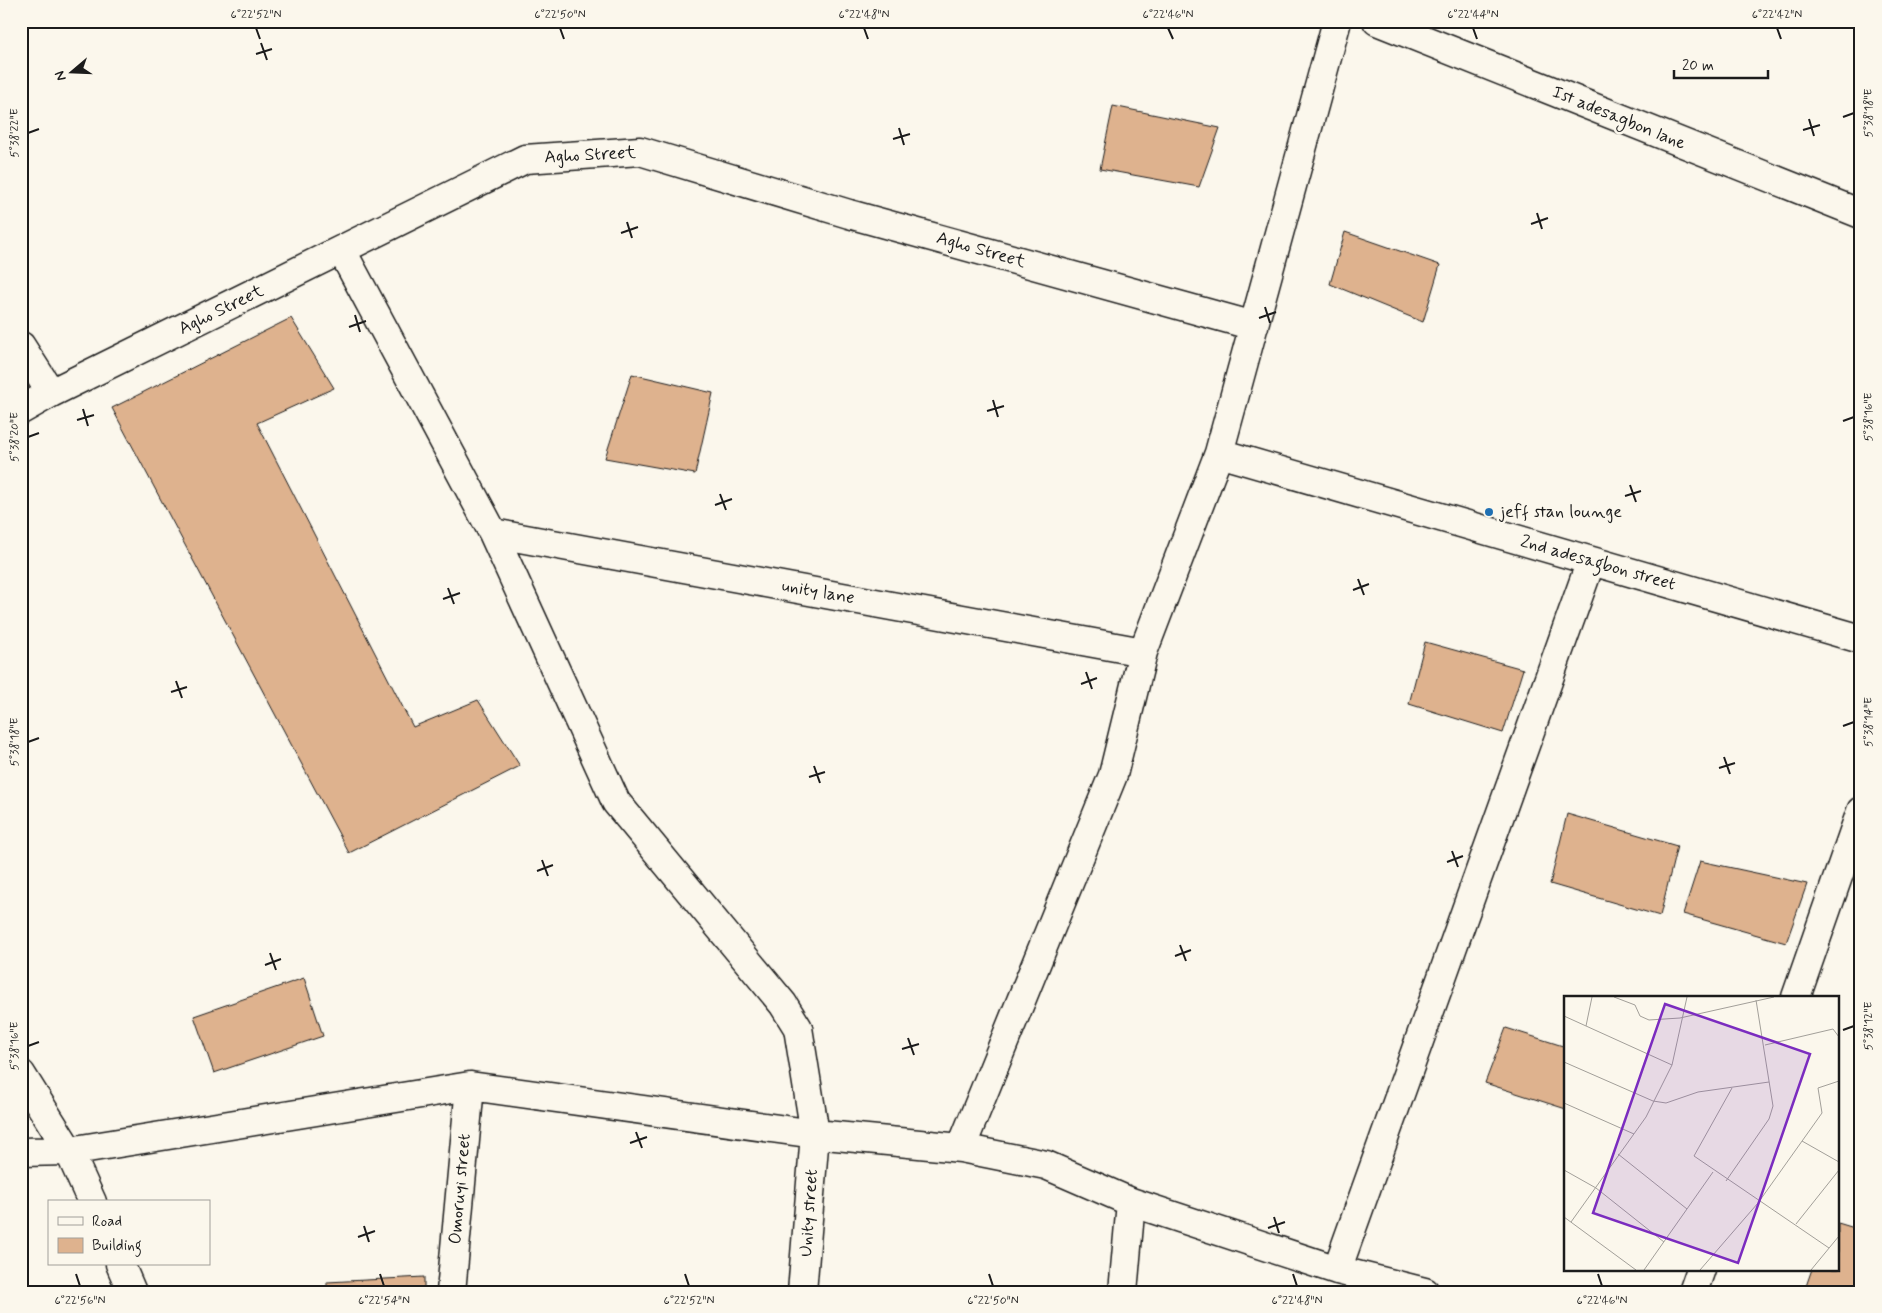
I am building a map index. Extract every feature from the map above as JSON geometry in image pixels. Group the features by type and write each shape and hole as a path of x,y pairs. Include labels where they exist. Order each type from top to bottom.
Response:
{"street":[{"path":"961,1148 1113,775 1143,652 1219,453 1337,21"},
{"name":"Ist adesagbon lane","path":"1377,21 1861,214"},
{"name":"Agho Street","path":"21,410 50,393 342,251 525,159 640,151 849,214 1254,326"},
{"name":"Unity street","path":"342,251 492,532 616,802 782,1004 798,1028 815,1134 802,1292"},
{"path":"21,346 50,393"},
{"name":"2nd adesagbon street","path":"1219,453 1861,639"},
{"name":"unity lane","path":"492,532 1143,652"},
{"path":"1337,1270 1591,561"},
{"path":"1796,996 1861,811"},
{"path":"21,1074 69,1151 91,1200"},
{"path":"21,1152 69,1151 470,1086 815,1134 961,1148 1046,1164 1131,1202 1337,1270 1425,1292"},
{"name":"Omoruyi street","path":"451,1292 470,1086"},
{"path":"1123,1292 1131,1202"},
{"path":"121,1266 132,1292"},
{"path":"1693,1292 1701,1270"}],"building":[{"path":"1113,106 1220,128 1199,187 1100,169"},
{"path":"1345,232 1440,265 1423,322 1330,284"},
{"path":"291,318 334,388 257,423 413,727 478,700 520,766 349,853 112,408"},
{"path":"632,374 713,393 695,474 605,458"},
{"path":"1425,642 1523,669 1503,733 1409,704"},
{"path":"1567,814 1677,846 1660,916 1550,884"},
{"path":"1700,861 1807,884 1786,943 1683,914"},
{"path":"304,978 323,1036 214,1073 194,1016"},
{"path":"1506,1028 1564,1046 1564,1108 1485,1083"},
{"path":"1840,1224 1861,1230 1861,1292 1804,1292 1812,1270 1840,1270"},
{"path":"424,1277 424,1292 327,1292 327,1282"}],"place":[{"name":"jeff stan lounge","path":"1489,512"}]}
